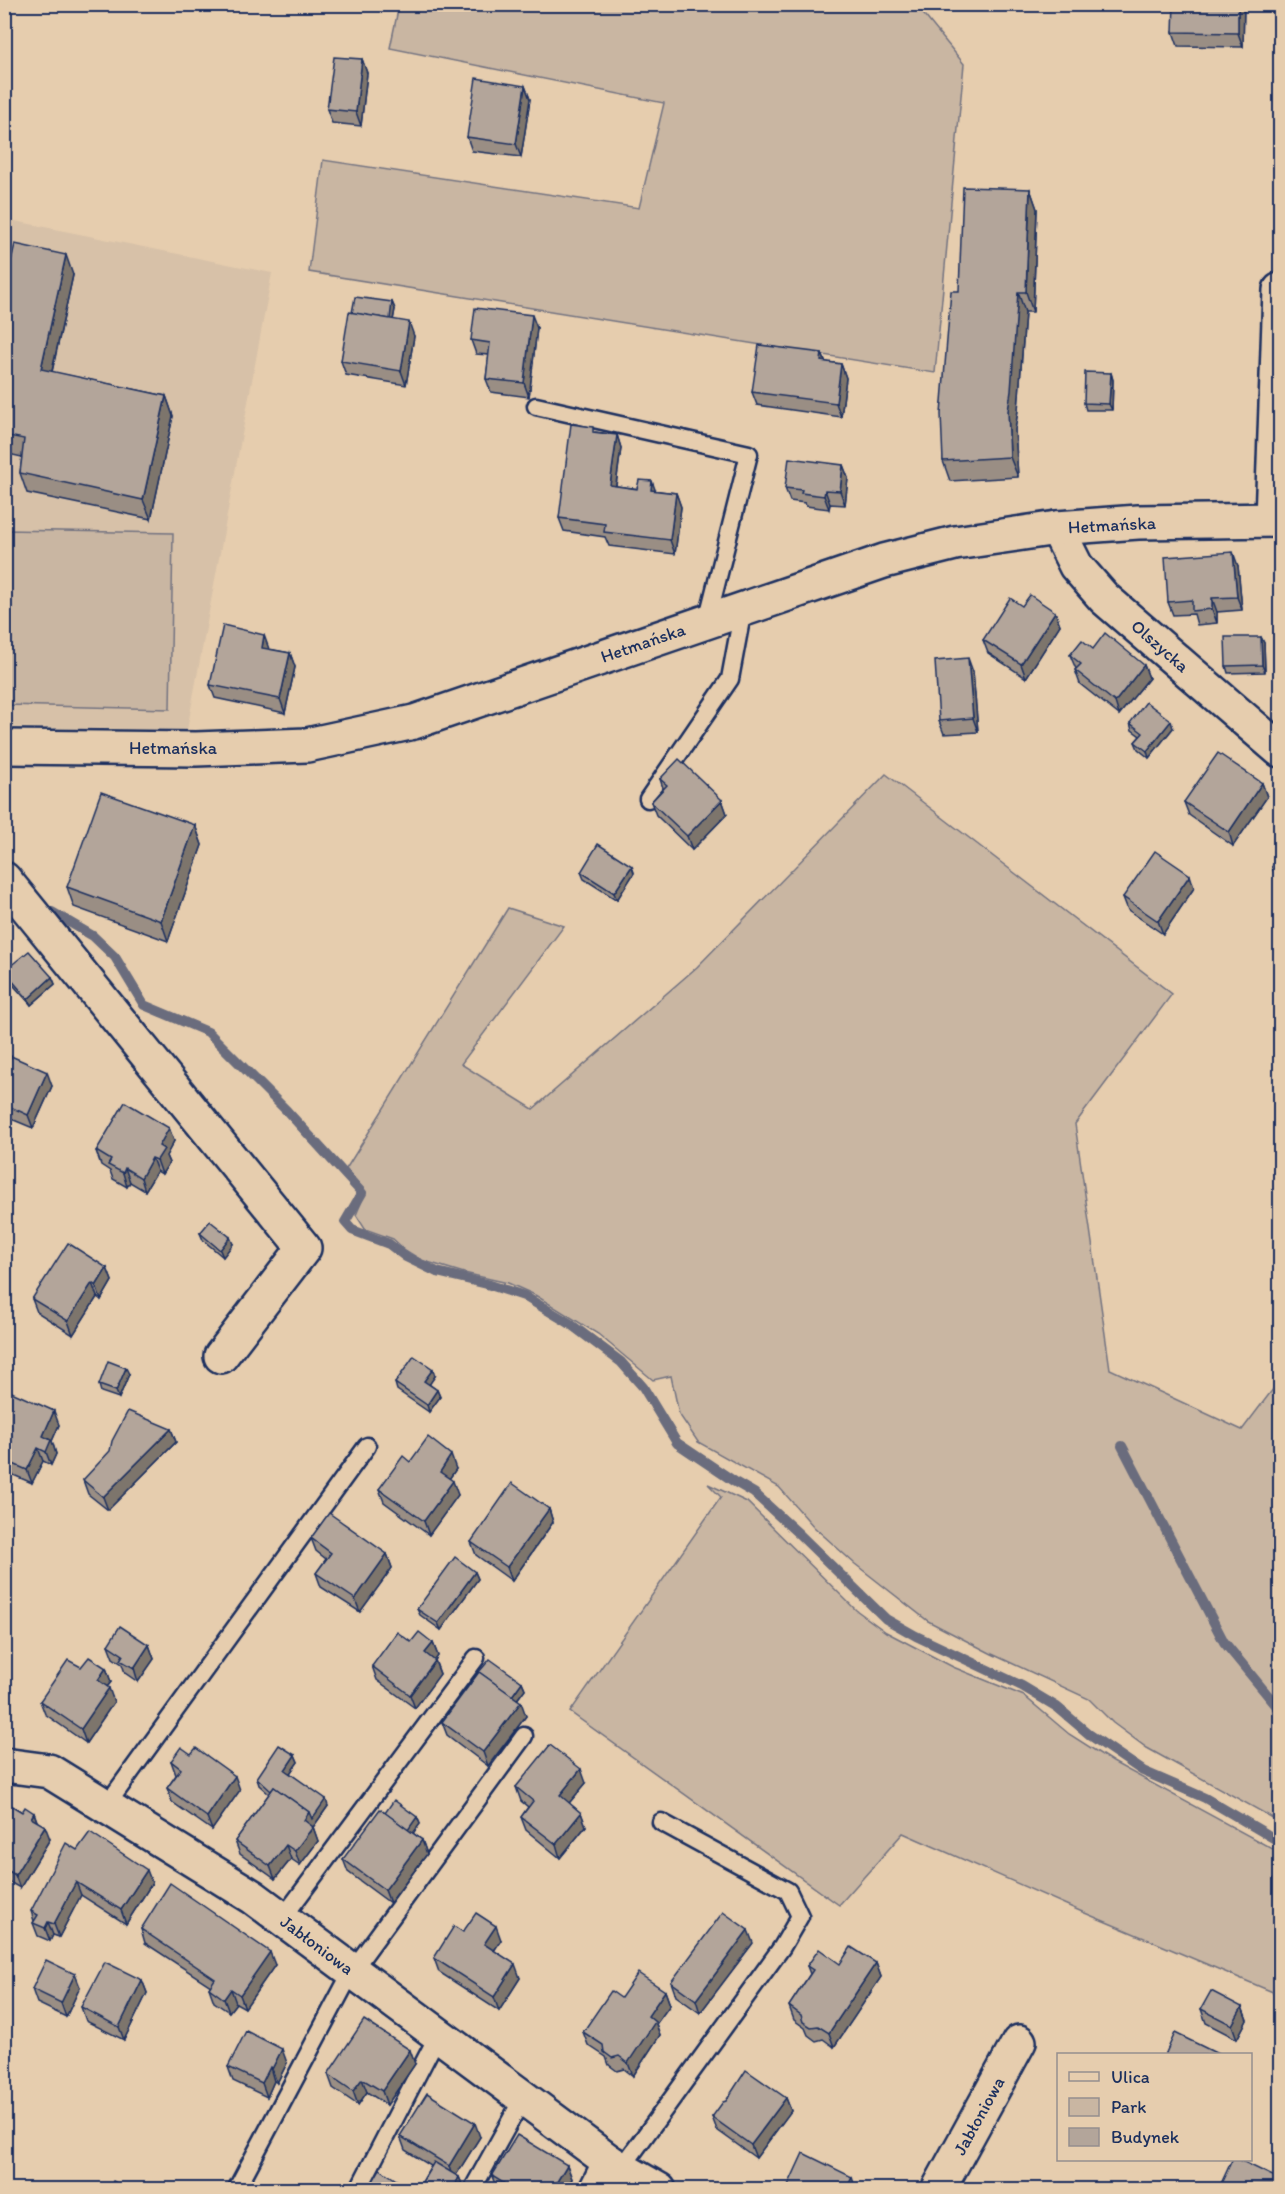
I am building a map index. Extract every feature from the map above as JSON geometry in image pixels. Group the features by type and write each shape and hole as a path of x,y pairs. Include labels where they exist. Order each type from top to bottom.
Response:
{"street":[{"path":"1276,519 1281,290"},
{"name":"Hetmańska","path":"4,747 196,748 307,745 414,722 884,561 955,543 1057,528 1138,522 1276,519"},
{"name":"Olszycka","path":"1057,528 1076,566 1104,598 1281,750"},
{"path":"6,886 304,1248 221,1356"},
{"name":"Jabłoniowa","path":"4,1765 49,1771 253,1898 523,2098 609,2174 659,2190"},
{"name":"Jabłoniowa","path":"938,2190 1019,2042"}],"lane":[{"path":"536,406 749,454 707,621"},
{"path":"648,799 729,679 743,609"},
{"path":"106,1806 368,1446"},
{"path":"282,1919 476,1658"},
{"path":"236,2190 352,1971 524,1736"},
{"path":"609,2174 782,1947 800,1916 788,1891 661,1822"},
{"path":"358,2190 438,2035"},
{"path":"472,2190 523,2098"}],"shaded area":[{"path":"5,219 272,273 187,730 5,727"}],"green space":[{"path":"399,5 916,5 964,64 935,373 309,272 323,160 639,208 664,103 390,48"},
{"path":"5,530 173,533 170,709 5,705"},
{"path":"886,774 1172,994 1075,1124 1110,1369 1242,1430 1280,1380 1280,1822 1147,1748 1113,1723 1089,1699 928,1621 855,1564 814,1527 779,1487 698,1442 679,1414 671,1376 653,1380 598,1334 535,1295 508,1283 421,1260 393,1239 365,1229 356,1215 366,1192 346,1169 508,908 564,926 461,1064 533,1109 697,967"},
{"path":"708,1484 747,1502 856,1610 886,1632 953,1667 1024,1696 1069,1734 1113,1762 1280,1853 1280,1995 903,1833 839,1905 570,1712 721,1497"}],"building":[{"path":"1174,4 1238,4 1238,33 1173,32"},
{"path":"334,57 362,59 356,112 327,109"},
{"path":"476,78 525,86 516,144 467,137"},
{"path":"963,187 1030,189 1026,292 1018,292 1008,411 1010,457 943,461 941,414 951,291 959,291"},
{"path":"15,244 66,255 41,369 166,396 143,500 20,473 24,439 4,435 4,291"},
{"path":"355,297 392,302 390,319 352,313"},
{"path":"475,308 532,315 524,383 486,379 490,343 471,340"},
{"path":"349,312 409,322 401,371 341,361"},
{"path":"759,345 822,353 821,361 841,364 836,403 752,392"},
{"path":"1085,372 1111,373 1109,404 1084,403"},
{"path":"571,424 593,427 593,432 617,435 610,485 637,489 639,480 652,481 651,490 676,493 670,540 604,532 605,524 559,518"},
{"path":"789,458 843,465 840,491 825,490 824,496 785,488"},
{"path":"1233,552 1237,597 1212,598 1212,609 1192,611 1192,600 1168,602 1165,557"},
{"path":"1030,595 1055,612 1021,664 983,640 1010,598 1022,606"},
{"path":"223,625 264,635 262,648 290,653 280,699 210,685"},
{"path":"1105,633 1144,665 1115,702 1075,670 1081,664 1070,655 1082,640 1093,649"},
{"path":"1225,637 1261,637 1262,665 1226,666"},
{"path":"968,658 973,718 939,721 935,661"},
{"path":"1146,702 1171,721 1147,751 1135,742 1143,733 1130,723"},
{"path":"1218,753 1262,783 1229,832 1184,802"},
{"path":"679,759 722,800 687,836 651,802 667,785 660,779"},
{"path":"101,792 195,825 161,921 67,887"},
{"path":"598,844 632,866 614,893 581,872"},
{"path":"1155,851 1190,875 1158,921 1123,897"},
{"path":"1281,854 1281,872 1272,867"},
{"path":"29,951 52,977 28,999 4,971"},
{"path":"11,1056 47,1072 28,1115 4,1104 4,1057 10,1059"},
{"path":"125,1102 169,1128 159,1146 164,1149 157,1160 152,1158 141,1178 125,1168 123,1173 108,1165 111,1160 96,1151"},
{"path":"210,1221 230,1237 220,1250 200,1233"},
{"path":"68,1243 107,1268 96,1286 92,1283 68,1321 32,1299"},
{"path":"414,1356 433,1369 424,1381 437,1390 427,1405 395,1383"},
{"path":"108,1361 126,1368 116,1391 99,1385"},
{"path":"7,1390 54,1411 43,1436 51,1440 46,1452 38,1448 27,1470 4,1460 4,1395"},
{"path":"128,1411 171,1429 103,1497 83,1480 110,1451 112,1441"},
{"path":"428,1437 451,1455 440,1472 453,1481 424,1521 379,1489 403,1456 410,1462"},
{"path":"512,1483 549,1509 507,1567 471,1542"},
{"path":"329,1513 387,1554 355,1599 316,1573 331,1553 311,1538"},
{"path":"455,1557 475,1572 438,1623 417,1609"},
{"path":"120,1626 149,1645 134,1668 120,1660 123,1655 108,1645"},
{"path":"397,1632 411,1642 419,1632 433,1643 425,1653 435,1661 410,1695 372,1666"},
{"path":"89,1657 106,1668 98,1680 109,1688 81,1729 40,1701 68,1660 81,1667"},
{"path":"490,1659 522,1682 512,1696 479,1672"},
{"path":"479,1672 521,1702 483,1752 442,1722"},
{"path":"279,1745 295,1755 285,1770 326,1799 312,1819 309,1812 274,1787 271,1791 257,1778"},
{"path":"550,1745 581,1769 560,1795 581,1813 556,1844 521,1817 533,1801 516,1787"},
{"path":"181,1747 191,1754 196,1748 235,1776 207,1817 167,1788 181,1769 171,1761"},
{"path":"274,1787 309,1812 304,1820 313,1827 295,1851 286,1845 270,1866 235,1841"},
{"path":"394,1800 417,1817 408,1830 385,1813"},
{"path":"4,1801 22,1812 25,1807 34,1813 31,1818 45,1826 15,1875 4,1868"},
{"path":"380,1809 422,1840 385,1890 343,1859"},
{"path":"90,1832 147,1870 121,1910 76,1882 54,1924 48,1922 45,1928 33,1923 38,1915 31,1911 66,1843 77,1850"},
{"path":"170,1883 270,1952 240,1995 231,1989 224,1999 209,1988 215,1979 141,1929"},
{"path":"723,1912 748,1930 696,2000 671,1982"},
{"path":"476,1913 496,1926 484,1944 515,1964 494,1997 434,1958 454,1926 463,1932"},
{"path":"851,1947 876,1963 829,2033 818,2026 811,2027 803,2022 801,2015 789,2006 813,1970 807,1966 819,1949 840,1964"},
{"path":"46,1960 75,1974 61,2003 32,1989"},
{"path":"105,1962 142,1980 119,2027 81,2007"},
{"path":"638,1973 665,1991 648,2016 655,2022 628,2063 619,2056 612,2058 604,2052 603,2045 583,2032 611,1991 621,1998"},
{"path":"1211,1991 1242,2007 1232,2025 1201,2009"},
{"path":"364,2020 410,2050 382,2091 362,2079 353,2091 328,2074"},
{"path":"246,2031 282,2049 262,2083 228,2067"},
{"path":"1175,2033 1216,2053 1166,2053"},
{"path":"746,2070 786,2098 751,2145 712,2117 726,2101"},
{"path":"427,2093 475,2123 449,2166 400,2136"},
{"path":"517,2135 567,2165 552,2190 509,2190 510,2187 492,2176"},
{"path":"803,2153 852,2177 846,2190 786,2190"},
{"path":"1232,2161 1242,2161 1279,2179 1274,2190 1218,2190"},
{"path":"434,2162 459,2177 452,2190 434,2190 422,2182"},
{"path":"380,2169 411,2190 368,2190"},
{"path":"113,2181 129,2190 109,2190"}],"waterway":[{"path":"52,912 93,936 115,957 144,1005 208,1032 287,1111 362,1193 345,1222 352,1230 389,1244 406,1257 437,1272 524,1296 569,1323 621,1362 643,1387 677,1443 754,1493 886,1619 916,1636 1022,1686 1057,1707 1090,1735 1143,1771 1205,1798 1280,1842"},
{"path":"1122,1446 1224,1642 1280,1710"}]}
